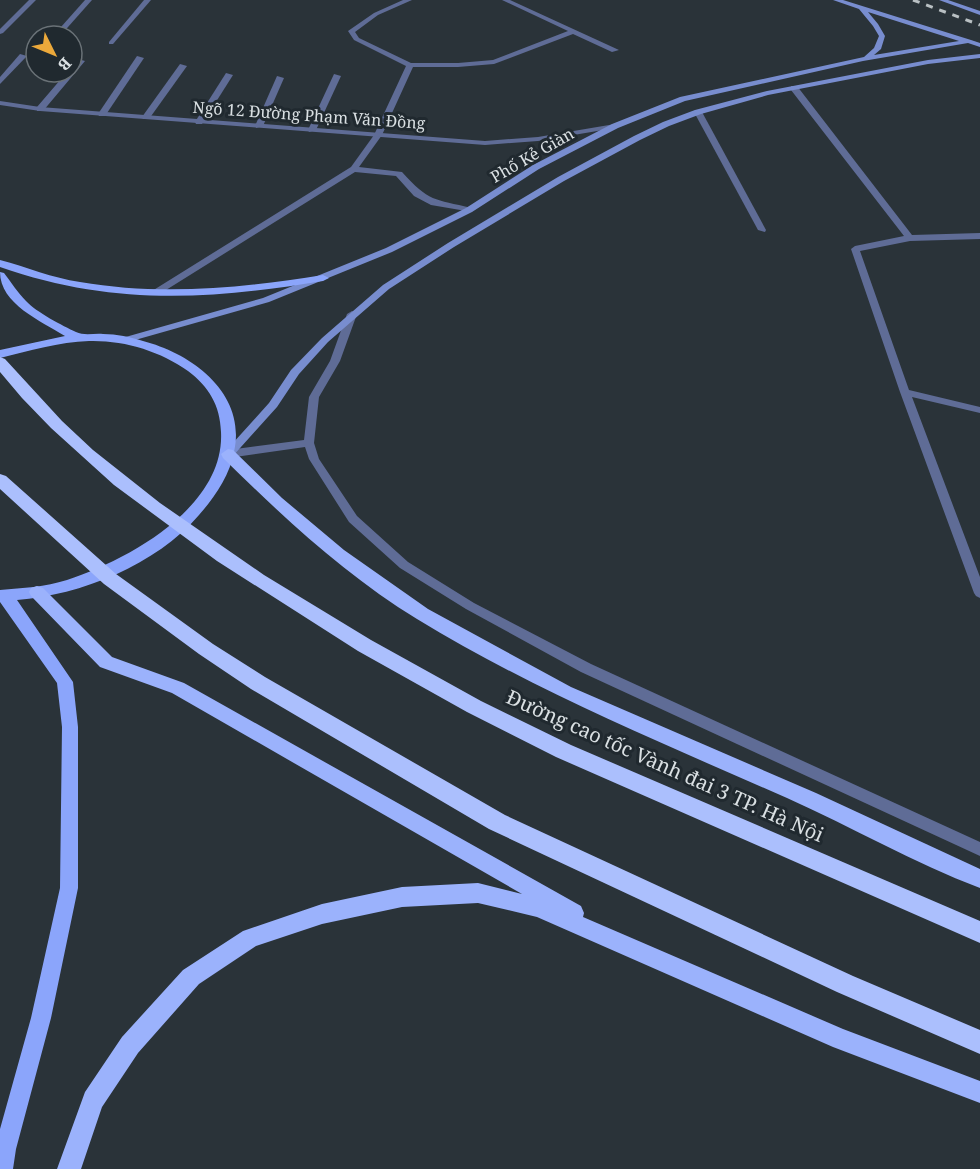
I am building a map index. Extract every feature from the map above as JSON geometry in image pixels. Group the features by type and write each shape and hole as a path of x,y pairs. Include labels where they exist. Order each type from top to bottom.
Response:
{"highway":[{"name":"Đường cao tốc Vành đai 3 TP. Hà Nội","path":"0,362 18,385 69,437 147,502 214,551 314,616 385,658 547,744 980,932"},
{"path":"228,454 277,501 338,554 422,614 565,692 809,799 980,879"},
{"path":"0,480 110,579 206,650 258,684 497,822 845,984 980,1042"},
{"path":"37,592 106,662 178,688 638,949"},
{"path":"69,1169 93,1100 130,1045 191,977 250,938 322,914 402,897 478,893 539,908 841,1039 980,1092"}],"main road":[{"path":"836,0 980,45"},
{"path":"942,0 980,13"},
{"path":"861,8 876,24 882,36 878,49 863,59"},
{"name":"Phố Kẻ Giàn","path":"228,454 273,405 296,372 352,314 386,287 581,156 615,126 683,99 863,59 969,41"},
{"name":"Phố Kẻ Giàn","path":"125,340 226,313 323,278 388,250 469,210 536,167 581,156 698,112 794,88 928,62 980,56"},
{"path":"0,263 53,280 99,289 155,293 220,293 323,278"},
{"path":"0,274 23,305 77,338"},
{"path":"0,354 91,337 125,340 172,354 208,379 227,413 228,454 210,492 176,529 127,562 68,585 3,596 65,682 70,727 69,888 41,1018 2,1169"}],"street":[{"path":"1,32 33,0"},
{"path":"67,24 89,0"},
{"path":"111,43 148,0"},
{"path":"409,0 376,14 351,31 356,39 410,65 458,65 494,62 574,31"},
{"path":"505,0 615,50"},
{"path":"0,81 23,56"},
{"path":"102,114 140,58"},
{"path":"155,293 354,169 378,135 410,65"},
{"path":"146,117 183,66"},
{"path":"199,122 229,75"},
{"path":"312,130 337,76"},
{"path":"259,126 280,78"},
{"path":"40,109 60,84"},
{"path":"794,88 910,238"},
{"name":"Ngõ 12 Đường Phạm Văn Đồng","path":"0,103 40,109 485,143 538,139 615,126"},
{"path":"698,112 762,230"},
{"path":"354,169 399,174 417,194 434,203 469,210"},
{"path":"980,236 910,238 855,249 904,392 980,593"},
{"path":"352,314 335,361 314,397 309,443 314,459 353,519 404,565 470,606 586,668 980,849"},
{"path":"904,392 980,410"},
{"path":"228,454 309,443"}],"railway":[{"path":"913,0 980,25"}]}
